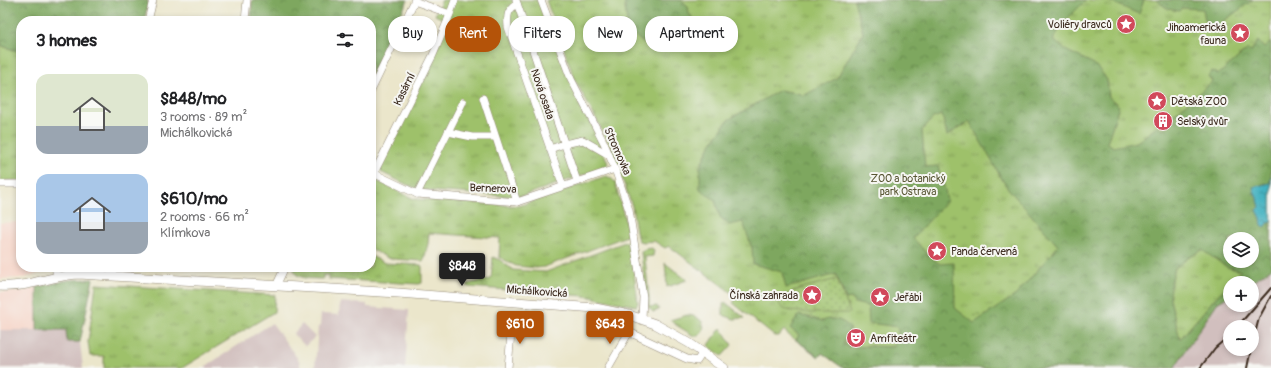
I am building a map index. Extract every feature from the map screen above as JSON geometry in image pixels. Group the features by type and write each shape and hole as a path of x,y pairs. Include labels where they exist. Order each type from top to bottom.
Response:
{"street":[{"path":"149,16 153,0"},
{"path":"245,16 247,0"},
{"name":"Kasární","path":"376,167 433,54 455,0"},
{"name":"Stromovka","path":"541,0 571,79 609,155 629,210 643,297 642,319"},
{"path":"376,81 415,1 450,14"},
{"name":"Nová osada","path":"516,2 577,181"},
{"name":"Nová osada","path":"516,2 511,8 507,17 508,26 562,186"},
{"path":"483,98 517,202"},
{"path":"417,194 462,102"},
{"path":"448,132 472,137 496,137"},
{"path":"550,149 583,140 609,155"},
{"name":"Bernerova","path":"376,174 417,194 517,202 614,169"},
{"path":"0,184 16,184"},
{"path":"56,272 57,276"},
{"path":"276,286 283,272"},
{"name":"Michálkovická","path":"0,286 24,286 57,276 84,274 418,294 574,306 607,310 642,319 674,333 704,352 724,368"},
{"path":"508,368 512,321"},
{"path":"608,368 629,332 687,359 697,361 704,352"}],"shaded area":[{"path":"16,222 16,272 44,272 24,278 0,279 0,223"},
{"path":"1271,269 1271,368 1174,368 1217,303 1223,299 1223,312 1259,312 1259,277"},
{"path":"37,287 37,330 0,330 0,292 21,292"},
{"path":"340,302 367,304 367,307 409,310 405,368 315,368 318,327 320,326 321,314 339,315"},
{"path":"272,323 300,362 300,368 203,368"},
{"path":"302,324 315,337 305,346 293,334"},
{"path":"0,330 66,330 67,342 80,342 83,368 0,368"}],"green space":[{"path":"0,0 149,0 145,16 54,16 48,14 47,16 16,16 16,51 2,46 0,39"},
{"path":"252,0 408,0 400,16 388,16 388,41 376,66 376,16 251,16"},
{"path":"442,0 538,0 545,16 509,16 509,52 561,52 598,138 608,165 606,167 519,197 430,191 414,188 381,172 380,168 435,52 437,52 437,47 445,30 445,52 501,52 501,16 445,16 445,20 435,15"},
{"name":"ZOO a botanický park Ostrava","path":"546,0 1271,0 1271,269 1259,277 1223,276 1223,299 1217,303 1174,368 843,368 822,353 819,357 784,330 779,336 774,336 733,303 737,297 669,246 665,248 654,241 639,241 632,206 610,145 575,80 565,52 575,52 575,16 552,16"},
{"path":"624,0 681,0 688,6 691,16 645,16 645,43 643,43 637,37 637,16 626,16"},
{"path":"854,0 1086,0 1063,23 1053,40 1067,51 1094,64 1107,80 1109,97 1119,106 1107,143 1113,147 1137,142 1158,126 1162,130 1171,124 1168,119 1211,83 1212,81 1208,76 1212,71 1219,74 1248,49 1251,51 1258,41 1264,48 1271,42 1271,176 1270,183 1253,187 1260,207 1257,210 1261,218 1262,225 1265,227 1271,220 1271,269 1259,277 1236,276 1241,271 1230,268 1259,268 1259,232 1223,232 1223,264 1202,250 1175,268 1171,283 1170,299 1180,339 1223,290 1223,299 1217,303 1174,368 843,368 822,353 819,357 796,340 799,335 790,328 799,315 823,321 834,319 844,323 850,328 843,344 852,347 894,347 895,339 898,338 898,327 869,323 868,306 854,303 852,298 846,299 836,274 786,288 782,272 753,264 752,248 743,222 729,225 720,217 715,200 700,189 700,167 709,147 728,120 780,90 801,94 803,96 837,78 863,33","holes":["942,115 947,136 969,121 1006,186 1058,246 1016,295 974,323 955,308 954,263 940,264 928,255 913,238 947,201 938,166 925,167 922,130 933,118"]},
{"path":"1107,0 1144,0 1139,14"},
{"path":"1156,0 1253,0 1214,28 1205,20 1203,9 1182,8 1179,11 1168,9"},
{"path":"0,39 2,46 16,51 16,180 0,181"},
{"path":"606,176 615,182 628,232 627,236 544,267 536,268 516,266 499,257 500,238 429,233 424,260 422,261 388,258 376,252 376,180 414,199 519,206"},
{"path":"625,242 630,244 638,303 636,306 585,296 468,287 468,284 491,279 493,257 500,260 513,270 546,272"},
{"path":"652,248 654,250 653,256 645,257 650,307 657,306 659,310 653,312 647,306 641,252 645,249"},
{"path":"376,258 385,263 421,265 422,283 329,279 329,275 323,275 323,279 305,278 297,275 295,272 376,272"},
{"path":"665,263 687,280 667,287"},
{"path":"93,279 80,342 67,342 66,330 37,330 37,287 69,280"},
{"path":"837,279 850,313 790,311 781,307 778,302 788,294 802,288"},
{"path":"96,284 275,295 274,312 182,368 104,368 104,356 90,356 88,342"},
{"path":"725,302 745,318 734,319 723,315 723,304"},
{"path":"687,315 696,317 702,322 702,332 698,336 694,336 670,320"},
{"path":"721,328 732,345 722,356 709,345"}],"water":[{"path":"1271,176 1271,220 1265,227 1262,225 1261,218 1257,210 1260,207 1253,187 1270,183"}],"railway":[{"path":"1243,320 1271,288"},
{"path":"1258,320 1271,296"},
{"path":"1200,368 1215,348 1223,341"},
{"path":"1247,368 1250,356"}],"place":[{"name":"Voliéry dravců","path":"1126,24"},
{"name":"Jihoamerická fauna","path":"1240,33"},
{"name":"Dětská ZOO","path":"1157,101"},
{"name":"Selský dvůr","path":"1163,121"},
{"name":"Panda červená","path":"937,251"},
{"name":"Čínská zahrada","path":"812,295"},
{"name":"Jeřábi","path":"880,297"},
{"name":"Amfiteátr","path":"856,338"}]}
